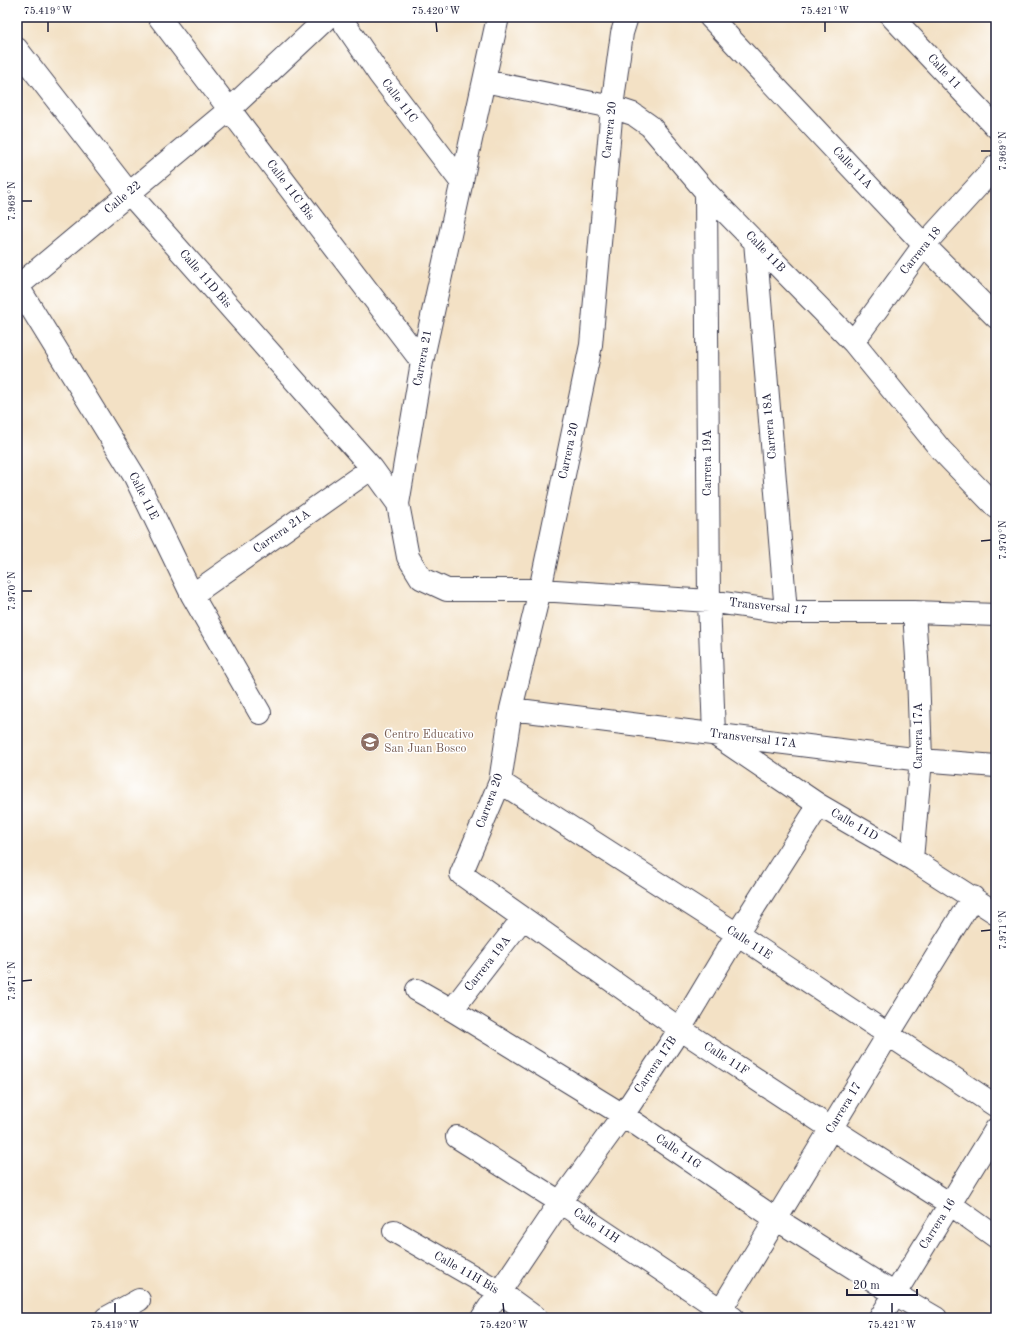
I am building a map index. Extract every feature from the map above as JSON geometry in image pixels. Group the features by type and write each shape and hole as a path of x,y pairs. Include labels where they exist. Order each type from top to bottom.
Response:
{"street":[{"name":"Calle 11C Bis","path":"159,17 422,362"},
{"name":"Calle 22","path":"17,286 229,110 328,17"},
{"name":"Calle 11C","path":"340,17 379,74 462,183"},
{"name":"Carrera 21","path":"498,17 422,362 398,504 408,557 421,578 447,590 540,590"},
{"name":"Carrera 20","path":"461,874 500,782 511,709 540,590 591,346 612,107 622,33 626,17"},
{"name":"Calle 11A","path":"710,17 924,245 996,317"},
{"name":"Calle 11","path":"892,17 996,127"},
{"name":"Calle 11D Bis","path":"17,49 129,193 372,468 398,504"},
{"name":"Calle 11B","path":"484,81 612,107 633,114 650,126 706,192 853,342 941,450 996,507"},
{"name":"Carrera 18","path":"853,342 924,245 996,166"},
{"name":"Carrera 19A","path":"706,192 709,601 714,734"},
{"name":"Carrera 18A","path":"755,241 786,612"},
{"name":"Calle 11E","path":"17,286 135,477 192,595 260,713"},
{"name":"Carrera 21A","path":"192,595 372,468"},
{"name":"Transversal 17","path":"540,590 709,601 786,612 914,612 996,615"},
{"name":"Carrera 17A","path":"912,859 921,760 914,612"},
{"name":"Transversal 17A","path":"511,709 921,760 996,766"},
{"name":"Calle 11D","path":"714,734 819,805 912,859 996,913"},
{"name":"Calle 11E","path":"500,782 737,934 996,1106"},
{"name":"Carrera 17B","path":"482,1318 560,1202 623,1115 680,1029 737,934 819,805"},
{"name":"Calle 11F","path":"461,874 680,1029 832,1129 950,1204 996,1237"},
{"name":"Carrera 17","path":"723,1315 776,1219 973,897"},
{"name":"Carrera 19A","path":"452,1010 523,918"},
{"name":"Calle 11G","path":"417,990 623,1115 776,1219 936,1318"},
{"name":"Carrera 16","path":"880,1318 996,1129"},
{"name":"Calle 11H","path":"457,1137 560,1202 723,1315"},
{"name":"Calle 11H Bis","path":"394,1231 500,1292 536,1318"},
{"path":"106,1318 139,1300"}],"place":[{"name":"Centro Educativo San Juan Bosco","path":"370,742"}]}
